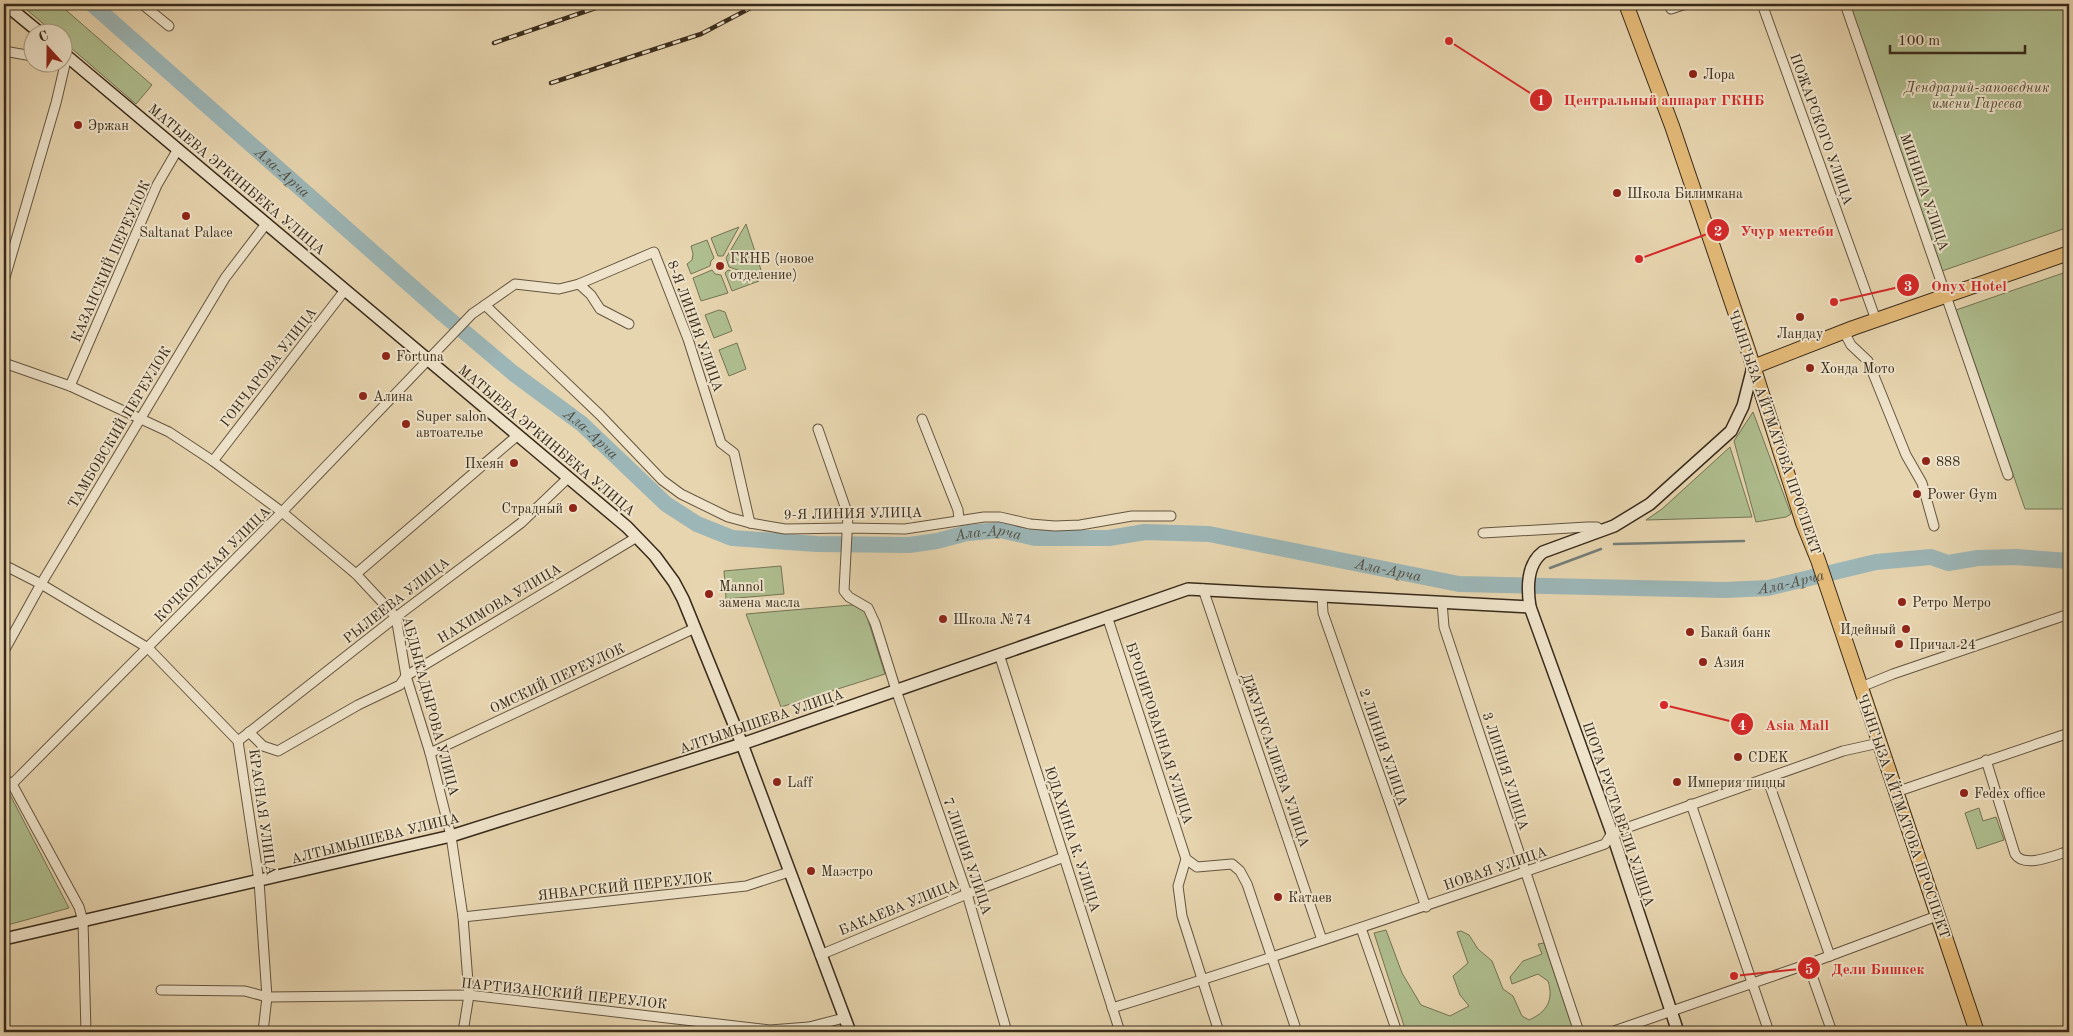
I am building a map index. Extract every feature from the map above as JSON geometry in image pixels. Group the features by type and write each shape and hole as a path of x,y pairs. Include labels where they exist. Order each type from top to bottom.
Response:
{"main road":[{"path":"5,4 27,22"},
{"name":"ЧЫНГЫЗА АЙТМАТОВА ПРОСПЕКТ","path":"1626,4 1672,126 1803,523 1831,598 1977,1032"},
{"name":"МАТЫЕВА ЭРКИНБЕКА УЛИЦА","path":"72,60 637,536 656,556 674,582 695,628 742,744 820,955"},
{"path":"1529,603 1530,574 1534,560 1543,552 1621,523 1650,504 1731,431 1743,406 1753,367 1876,320 2069,252"},
{"name":"АЛТЫМЫШЕВА УЛИЦА","path":"4,939 450,836 742,744 1188,589 1442,602 1529,603"},
{"name":"ШОТА РУСТАВЕЛИ УЛИЦА","path":"1529,603 1612,833 1678,1032"},
{"path":"820,955 850,1032"}],"street":[{"path":"142,4 169,26"},
{"path":"1671,9 1686,4"},
{"name":"ПОЖАРСКОГО УЛИЦА","path":"1762,4 1876,320"},
{"name":"МИНИНА УЛИЦА","path":"1845,4 2008,475"},
{"path":"4,51 22,54"},
{"path":"4,281 56,103 62,72"},
{"name":"КАЗАНСКИЙ ПЕРЕУЛОК","path":"70,386 158,185 178,149"},
{"name":"ТАМБОВСКИЙ ПЕРЕУЛОК","path":"4,651 41,584 225,278 266,224"},
{"name":"8-Я ЛИНИЯ УЛИЦА","path":"485,305 515,284 559,289 579,284 654,252 688,339 722,443 734,453 750,524"},
{"path":"579,284 591,295 600,309 629,324"},
{"name":"ГОНЧАРОВА УЛИЦА","path":"213,461 345,290"},
{"path":"429,361 472,314 485,305"},
{"name":"9-Я ЛИНИЯ УЛИЦА","path":"485,305 600,415 662,480 681,494 712,511 750,524 785,529 905,529 984,516 1000,517 1030,524 1068,526 1125,517 1171,516"},
{"path":"1844,332 1851,345 1868,362 1906,455 1922,483 1934,526"},
{"name":"КОЧКОРСКАЯ УЛИЦА","path":"8,781 148,648 429,361"},
{"name":"АБДЫКАДЫРОВА УЛИЦА","path":"4,363 70,386 139,420 169,432 213,461 282,512 356,574 396,616 406,676 430,753 450,836 463,917 469,995 464,1032"},
{"path":"922,419 958,510 959,520"},
{"path":"818,429 848,515 847,529"},
{"path":"356,574 518,435"},
{"name":"РЫЛЕЕВА УЛИЦА","path":"238,741 396,616 521,523 568,478"},
{"path":"1484,533 1587,527 1597,527 1602,531"},
{"name":"7 ЛИНИЯ УЛИЦА","path":"847,529 844,590 848,597 862,604 872,613 896,690 967,894 1008,1032"},
{"name":"НАХИМОВА УЛИЦА","path":"250,732 263,746 278,751 358,705 400,685 406,676 637,536"},
{"name":"КРАСНАЯ УЛИЦА","path":"4,565 41,584 148,648 238,741 259,881 267,996 262,1032"},
{"name":"ДЖУНУСАЛИЕВА УЛИЦА","path":"1203,589 1322,940"},
{"name":"2 ЛИНИЯ УЛИЦА","path":"1322,596 1322,613 1426,907"},
{"name":"3 ЛИНИЯ УЛИЦА","path":"1442,602 1444,627 1579,1032"},
{"path":"1860,687 2069,614"},
{"name":"БРОНИРОВАННАЯ УЛИЦА","path":"1107,616 1186,859"},
{"name":"ОМСКИЙ ПЕРЕУЛОК","path":"430,753 695,628"},
{"name":"ЮДАХИНА К. УЛИЦА","path":"999,654 1120,1032"},
{"path":"1896,792 2069,733"},
{"name":"НОВАЯ УЛИЦА","path":"1112,1008 1202,981 1426,907 1604,844 1612,833 1691,804 1851,748 1879,743"},
{"path":"1986,760 2012,848 2018,859 2031,861 2069,850"},
{"path":"1767,778 1830,956"},
{"path":"8,781 70,890 83,921 86,1032"},
{"path":"1691,804 1769,1032"},
{"name":"БАКАЕВА УЛИЦА","path":"820,955 967,894 1064,857"},
{"path":"1219,1032 1182,916 1178,886 1186,859 1197,867 1232,864 1240,871 1248,884 1297,1032"},
{"name":"ЯНВАРСКИЙ ПЕРЕУЛОК","path":"463,917 746,886 789,872"},
{"path":"1610,1032 1808,964 1938,916"},
{"path":"1361,928 1397,1032"},
{"path":"1808,964 1832,1032"},
{"name":"ПАРТИЗАНСКИЙ ПЕРЕУЛОК","path":"161,990 245,991 267,996 469,995 769,1031 809,1027 844,1018"}],"green space":[{"path":"20,4 59,4 152,85 136,104 72,49 72,22 41,22"},
{"name":"Дендрарий-заповедник имени Гареева","path":"1849,4 2069,4 2069,227 1942,271"},
{"path":"746,224 764,279 729,267 726,258"},
{"path":"739,227 723,256 718,256 711,238"},
{"path":"707,240 714,258 710,266 691,274 687,264 692,260 691,246"},
{"path":"712,270 715,274 721,275 728,293 701,301 693,278"},
{"path":"728,270 759,281 732,291 725,273"},
{"path":"2069,271 2069,509 2025,509 1956,310"},
{"path":"719,310 725,312 732,331 714,338 705,315"},
{"path":"737,343 746,369 729,376 719,350"},
{"path":"1753,412 1791,514 1786,517 1756,522 1734,441"},
{"path":"1730,447 1752,517 1646,520 1662,509"},
{"path":"781,566 784,594 726,599 724,571"},
{"path":"863,604 885,674 781,707 746,614"},
{"path":"4,787 7,789 69,908 4,926"},
{"path":"1979,808 1983,821 1996,817 2004,840 1977,849 1965,813"},
{"path":"1386,930 1402,973 1421,1005 1450,1016 1469,1006 1460,995 1453,976 1468,963 1457,932 1461,931 1469,935 1478,949 1492,961 1503,989 1513,996 1522,1016 1529,1020 1548,1005 1550,988 1548,981 1538,974 1512,984 1510,977 1523,961 1542,954 1538,944 1544,943 1574,1032 1406,1032 1374,933"}],"waterway":[{"name":"Ала-Арча","path":"92,4 443,314 513,373 582,424 666,504 697,524 732,538 817,544 909,545 937,541 967,533 1000,530 1035,538 1109,538 1145,532 1209,534 1459,584 1725,590 1768,588 1876,562 1931,557 1948,563 1978,558 2016,557 2069,561"},
{"path":"1614,544 1744,541"},
{"path":"1550,568 1601,549"}],"railway":[{"path":"494,43 607,4"},
{"path":"551,83 701,34 758,4"}],"place":[{"name":"Центральный аппарат ГКНБ","path":"1449,41"},
{"name":"Лора","path":"1693,74"},
{"name":"Эржан","path":"78,125"},
{"name":"Школа Билимкана","path":"1617,193"},
{"name":"Saltanat Palace","path":"186,216"},
{"name":"Учур мектеби","path":"1639,259"},
{"name":"ГКНБ (новое отделение)","path":"720,266"},
{"name":"Onyx Hotel","path":"1834,302"},
{"name":"Ландау","path":"1800,317"},
{"name":"Fortuna","path":"386,356"},
{"name":"Хонда Мото","path":"1810,368"},
{"name":"Алина","path":"363,396"},
{"name":"Super salon автоателье","path":"406,424"},
{"name":"888","path":"1926,461"},
{"name":"Пхеян","path":"514,463"},
{"name":"Power Gym","path":"1917,494"},
{"name":"Страдный","path":"573,508"},
{"name":"Mannol замена масла","path":"709,594"},
{"name":"Ретро Метро","path":"1902,602"},
{"name":"Школа №74","path":"943,619"},
{"name":"Идейный","path":"1906,629"},
{"name":"Бакай банк","path":"1690,632"},
{"name":"Причал 24","path":"1899,644"},
{"name":"Азия","path":"1703,662"},
{"name":"Asia Mall","path":"1664,705"},
{"name":"CDEK","path":"1738,757"},
{"name":"Laff","path":"777,782"},
{"name":"Империя пиццы","path":"1677,782"},
{"name":"Fedex office","path":"1964,793"},
{"name":"Маэстро","path":"811,871"},
{"name":"Катаев","path":"1278,897"},
{"name":"Дели Бишкек","path":"1734,976"}]}
